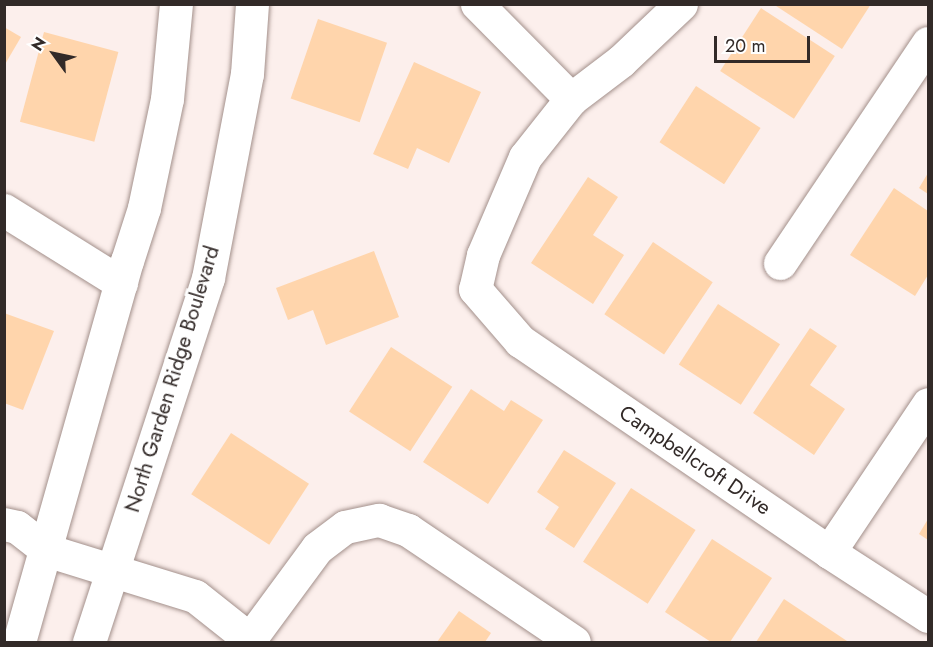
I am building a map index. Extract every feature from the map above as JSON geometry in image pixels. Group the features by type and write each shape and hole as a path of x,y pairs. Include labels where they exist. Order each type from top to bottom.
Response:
{"street":[{"path":"19,642 144,208 167,99 176,4"},
{"name":"North Garden Ridge Boulevard","path":"89,642 208,278 247,74 252,4"},
{"path":"477,4 571,99 621,60 681,4"},
{"path":"780,263 928,43"},
{"name":"Campbellcroft Drive","path":"571,99 525,157 483,255 475,290 520,341 829,552 928,616"},
{"path":"4,210 121,283"},
{"path":"829,552 928,404"},
{"path":"4,524 17,527 46,550 195,596 252,640 317,548 345,527 379,520 408,530 573,642"}],"building":[{"path":"773,4 871,4 842,49"},
{"path":"761,8 835,56 794,119 720,71"},
{"path":"318,19 387,43 360,122 291,98"},
{"path":"4,27 21,37 4,66"},
{"path":"44,32 118,52 94,142 20,122"},
{"path":"414,62 481,92 449,163 417,148 408,169 373,154"},
{"path":"696,86 761,128 724,184 660,142"},
{"path":"928,173 928,194 919,188"},
{"path":"588,177 618,197 593,235 624,255 593,304 531,263"},
{"path":"894,188 928,211 928,275 915,296 850,255"},
{"path":"653,242 713,282 664,354 604,314"},
{"path":"374,251 399,317 326,345 313,310 288,320 276,288"},
{"path":"718,304 780,344 741,405 679,364"},
{"path":"4,313 54,331 23,410 4,403"},
{"path":"810,328 837,346 810,385 845,409 814,455 753,413"},
{"path":"391,347 452,387 410,451 349,412"},
{"path":"471,389 504,411 511,400 543,420 488,504 423,462"},
{"path":"231,433 309,484 269,545 191,494"},
{"path":"564,450 616,483 574,548 545,529 559,507 537,492"},
{"path":"631,488 696,530 648,604 583,562"},
{"path":"928,519 928,540 919,534"},
{"path":"712,539 772,578 730,642 711,642 665,612"},
{"path":"784,599 847,641 756,642"},
{"path":"459,611 491,633 485,642 437,642"}]}
